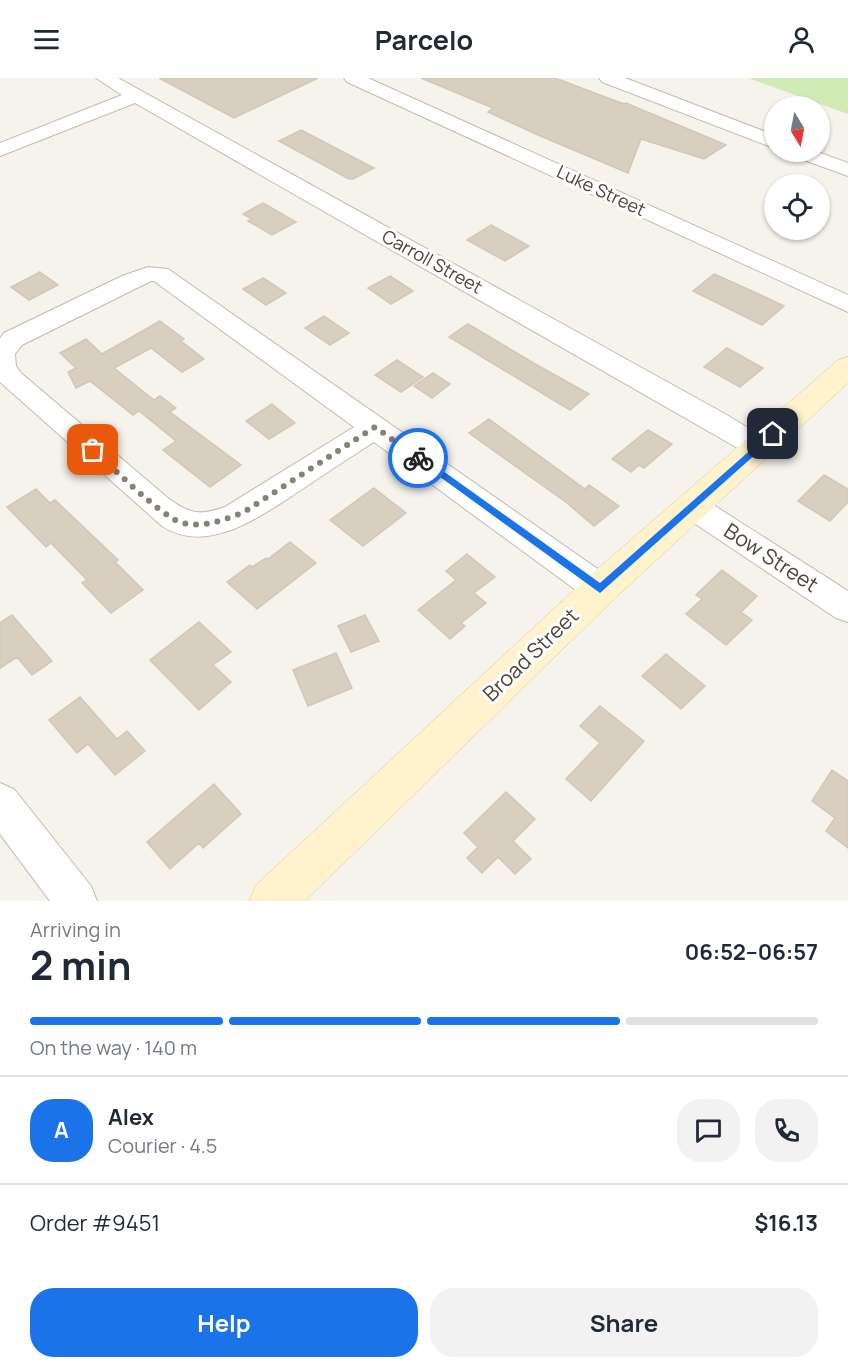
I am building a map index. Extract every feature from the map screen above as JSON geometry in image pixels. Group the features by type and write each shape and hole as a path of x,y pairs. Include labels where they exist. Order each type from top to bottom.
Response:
{"main road":[{"name":"Broad Street","path":"272,901 600,589 848,367"}],"street":[{"name":"Carroll Street","path":"105,78 697,410 758,447"},
{"name":"Luke Street","path":"353,78 848,304"},
{"path":"608,78 764,137"},
{"path":"0,150 136,96"},
{"path":"827,162 848,170"},
{"path":"375,427 244,512 201,525 179,522 158,507 12,379 3,367 2,353 13,339 34,328 131,281 148,274 160,274 375,427 600,589"},
{"name":"Bow Street","path":"693,507 848,608"},
{"path":"0,802 76,901"}],"green space":[{"path":"748,78 848,78 848,114 830,108 830,96 798,96"}],"building":[{"path":"159,78 318,78 234,118"},
{"path":"421,78 555,78 626,103 726,145 704,159 641,139 628,173 538,135 488,112 493,108"},
{"path":"301,130 374,168 349,179 279,141"},
{"path":"263,203 296,222 272,235 248,221 252,219 243,214"},
{"path":"491,225 529,246 505,261 467,240"},
{"path":"40,272 58,285 29,300 11,287"},
{"path":"714,274 784,306 762,325 693,291"},
{"path":"390,276 413,291 391,304 368,288"},
{"path":"263,278 286,293 266,305 243,289"},
{"path":"324,316 349,333 330,345 305,328"},
{"path":"160,321 184,339 181,341 204,359 182,372 151,348 114,368 154,400 160,396 176,408 170,412 241,465 210,487 163,450 176,441 139,411 133,415 90,381 76,388 68,372 76,368 60,353 86,339 102,354"},
{"path":"468,324 589,394 570,410 449,337"},
{"path":"727,348 763,368 740,387 704,367"},
{"path":"397,360 423,377 401,392 375,375"},
{"path":"433,373 450,384 432,398 414,386"},
{"path":"272,404 295,423 269,439 246,421"},
{"path":"489,419 585,489 589,485 619,506 594,526 567,503 469,433"},
{"path":"648,430 672,444 644,468 639,465 631,472 612,459"},
{"path":"824,475 848,489 848,502 830,521 798,501"},
{"path":"374,488 406,513 363,546 330,520"},
{"path":"36,489 50,503 55,500 118,560 115,562 143,590 111,613 82,583 87,580 51,543 46,547 7,507"},
{"path":"290,542 316,563 257,609 227,582 250,565 252,567 268,559"},
{"path":"467,554 495,577 474,593 486,603 461,623 465,626 450,639 418,610 456,580 446,571"},
{"path":"722,570 757,596 741,612 752,620 726,645 686,614 702,599 696,595"},
{"path":"12,615 52,661 32,675 17,657 0,668 0,623"},
{"path":"365,615 379,641 351,652 338,626"},
{"path":"199,622 231,652 213,665 231,682 199,710 150,660"},
{"path":"336,653 352,688 308,706 293,670"},
{"path":"666,654 705,686 681,709 642,676"},
{"path":"80,697 117,739 127,731 145,751 115,775 88,744 77,753 49,720"},
{"path":"600,706 644,741 591,801 566,779 600,743 580,726"},
{"path":"832,770 848,781 848,848 826,831 835,818 812,801"},
{"path":"214,784 241,814 203,848 199,843 170,869 147,842"},
{"path":"506,792 535,819 513,841 531,859 515,874 498,857 482,873 467,858 478,847 464,833"}],"way so far":[{"path":"93,450 158,507 179,522 201,525 244,512 375,427 418,458"}],"route":[{"path":"418,458 600,589 773,434"}]}
